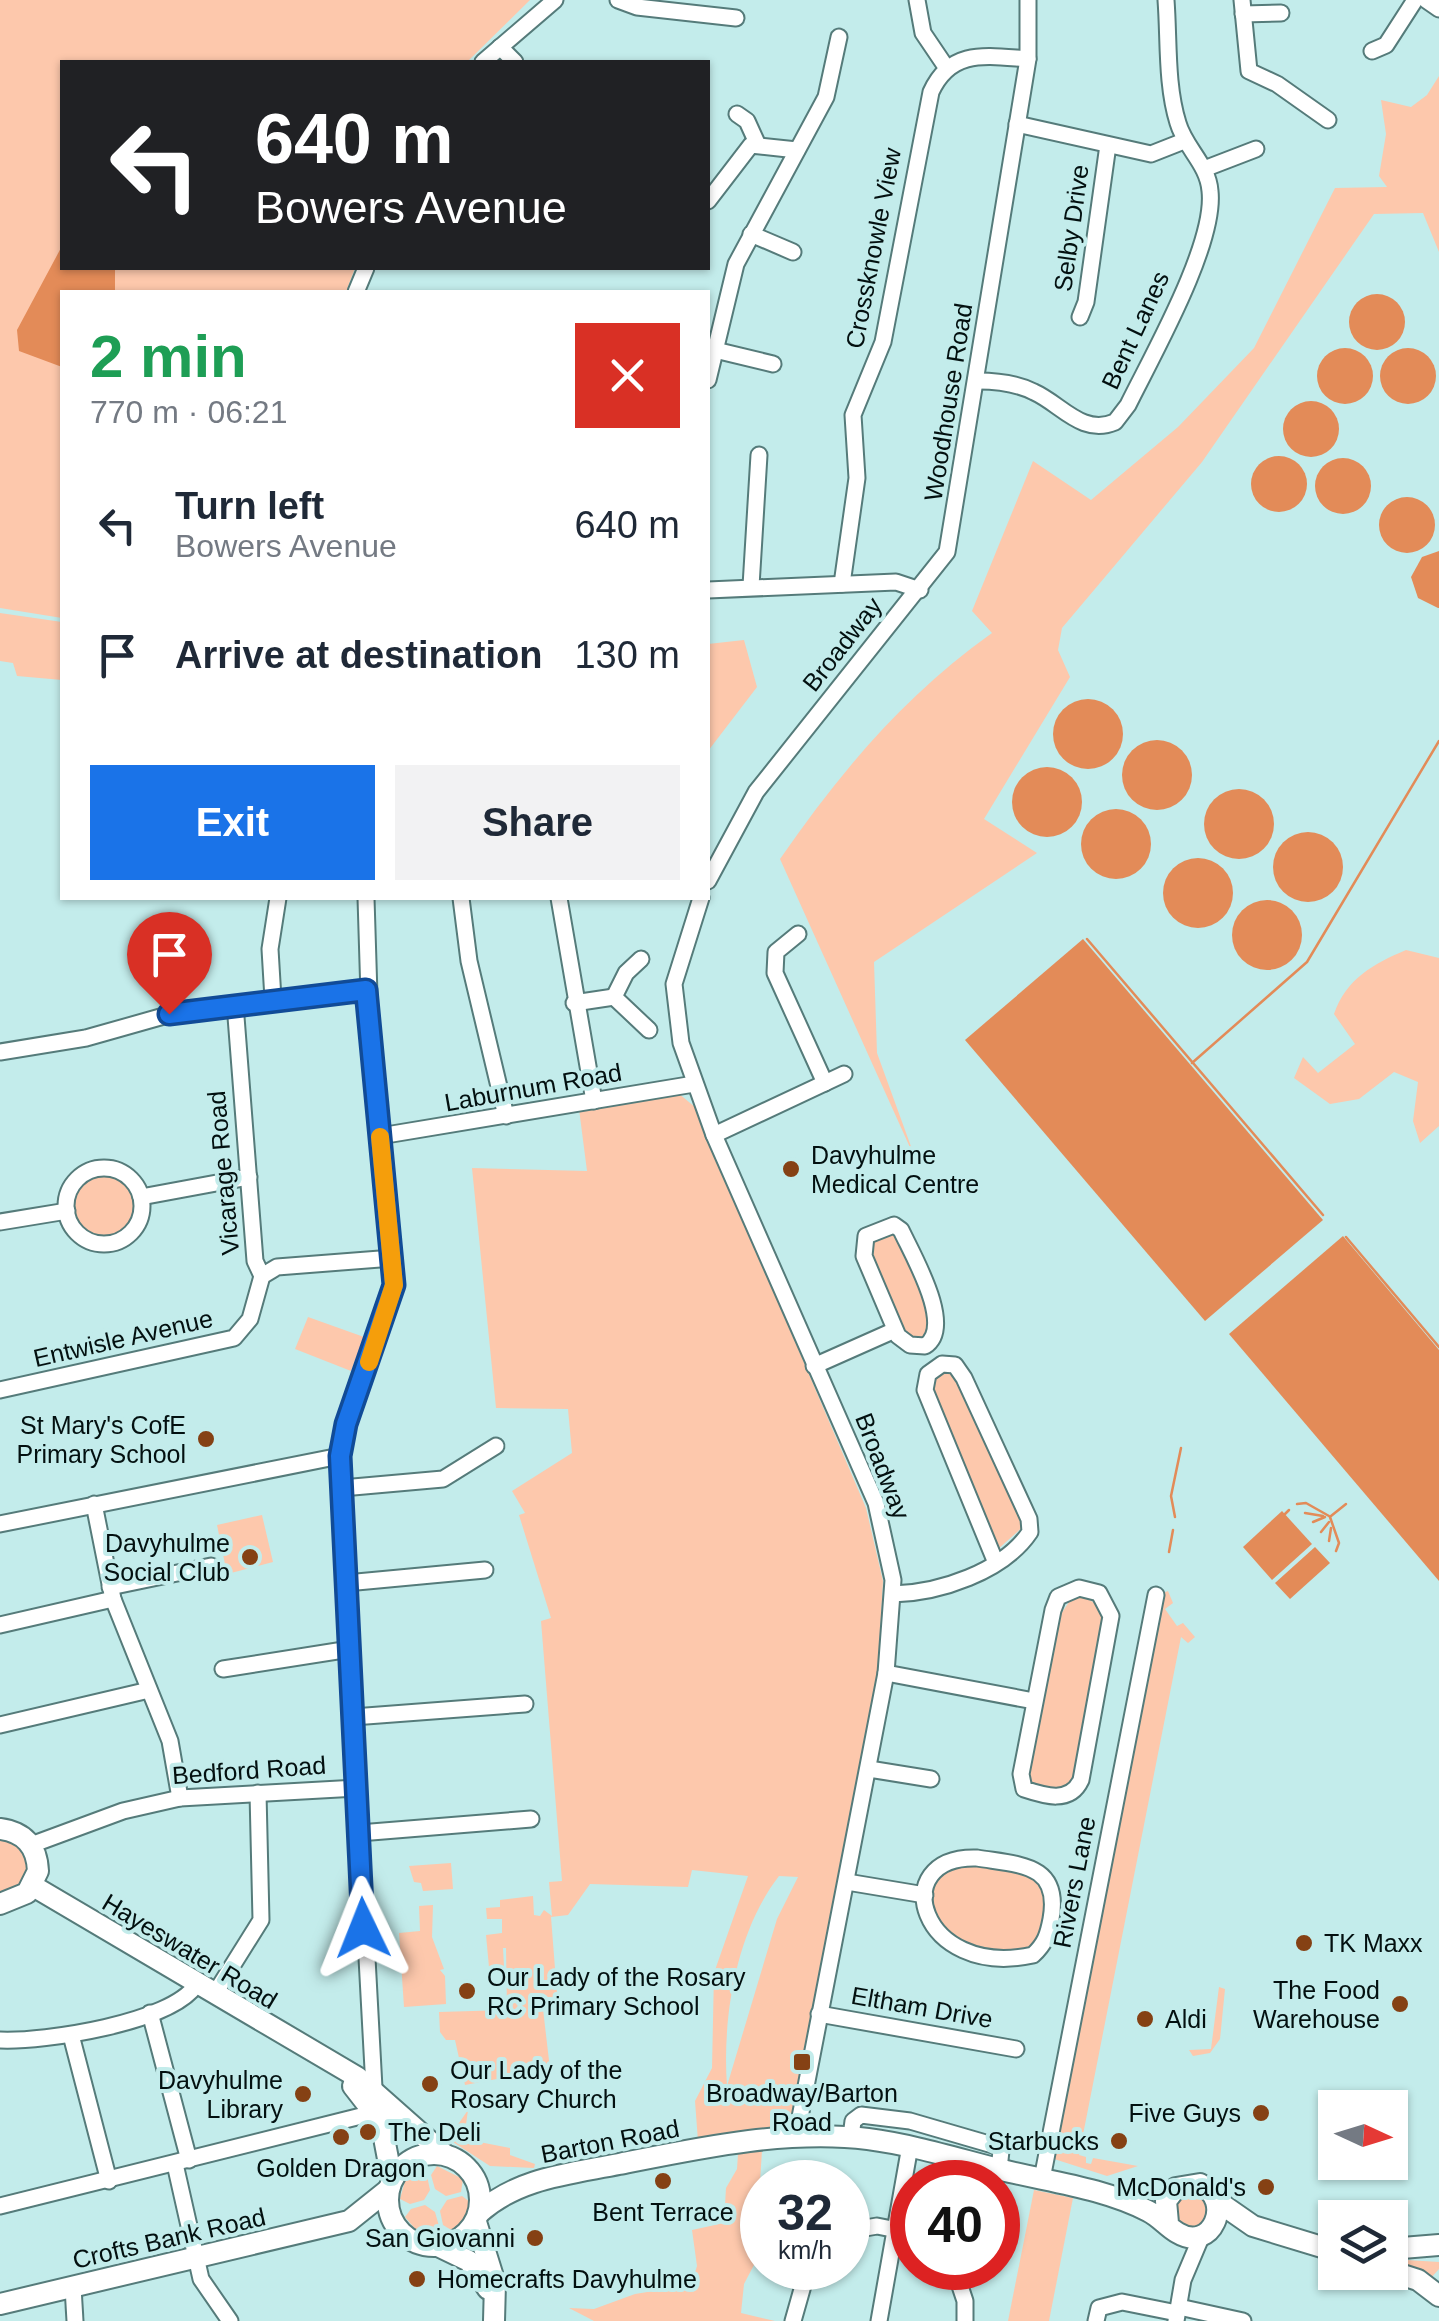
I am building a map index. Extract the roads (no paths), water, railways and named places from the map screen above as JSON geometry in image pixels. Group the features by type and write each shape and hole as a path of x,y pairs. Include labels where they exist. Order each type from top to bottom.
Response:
{"main road":[{"path":"0,1829 22,1836 38,1862 33,1886 20,1899 0,1904"},
{"name":"Hayeswater Road","path":"33,1886 363,2085 444,2154"},
{"name":"Hayeswater Road","path":"363,2085 376,2112 391,2184"},
{"path":"796,2138 851,2138 910,2146 962,2160"},
{"name":"Barton Road","path":"466,2166 494,2179 528,2182 702,2149 796,2138"},
{"path":"444,2154 466,2166 480,2190 478,2218 495,2283 494,2313 468,2261 403,2234 390,2212 391,2184 411,2160 444,2154"},
{"path":"1020,2175 1115,2196 1186,2236 1253,2226"},
{"name":"Barton Road","path":"478,2218 528,2182"},
{"name":"Crofts Bank Road","path":"349,2221 391,2184"},
{"path":"1115,2196 1200,2184 1253,2226 1318,2244"},
{"path":"1171,2226 1166,2200 1176,2188"},
{"path":"1205,2233 1218,2217 1218,2201"},
{"path":"438,2246 456,2241 478,2218"},
{"name":"Crofts Bank Road","path":"0,2304 349,2221 403,2234"},
{"path":"1408,2248 1439,2245"},
{"path":"1408,2277 1439,2296"}],"street":[{"path":"485,60 555,0"},
{"path":"618,0 637,7 736,18"},
{"path":"916,0 923,33 946,67 973,56 1028,59"},
{"name":"Woodhouse Road","path":"920,590 947,552 1028,59 1028,0"},
{"path":"1166,0 1173,98 1184,141 1204,169 1256,150"},
{"path":"1372,51 1386,45 1415,0"},
{"path":"1426,0 1439,10"},
{"path":"1281,12 1243,7 1249,71 1328,120"},
{"path":"710,371 732,277 750,234 826,97 839,34"},
{"path":"500,47 514,60"},
{"name":"Crossknowle View","path":"842,584 857,478 853,415 883,342 926,107 946,67"},
{"path":"737,114 747,121 757,144"},
{"name":"Selby Drive","path":"1017,124 1162,153 1184,141"},
{"path":"710,198 738,156 757,144 797,150"},
{"name":"Selby Drive","path":"1080,316 1086,302 1108,145"},
{"name":"Bent Lanes","path":"978,381 1028,389 1086,424 1106,426 1122,416 1181,294 1202,236 1211,200 1204,169"},
{"path":"750,234 793,252"},
{"path":"715,350 773,364"},
{"path":"751,586 759,454"},
{"path":"710,590 908,583 920,590"},
{"name":"Broadway","path":"710,877 756,792 920,590"},
{"path":"273,1000 270,949 278,900"},
{"path":"363,2085 368,2033 340,1456 346,1424 392,1298 393,1258 366,990 366,900"},
{"path":"461,900 469,961 506,1116"},
{"path":"559,900 574,1003 594,1101"},
{"name":"Broadway","path":"699,900 674,984 676,1024 714,1134 876,1503 894,1594 886,1674 869,1769 796,2138"},
{"path":"790,932 776,952 774,973 825,1083"},
{"path":"614,997 626,973 641,959"},
{"path":"0,1052 86,1038 177,1011 366,990"},
{"path":"574,1003 614,997"},
{"path":"614,997 649,1030"},
{"name":"Vicarage Road","path":"235,1004 255,1261 262,1276"},
{"path":"714,1134 844,1074"},
{"name":"Laburnum Road","path":"380,1136 694,1084"},
{"path":"91,1170 116,1170 128,1176 141,1197 134,1229 116,1242 84,1238 67,1211 72,1186 91,1170"},
{"path":"141,1197 249,1177"},
{"path":"0,1222 67,1211"},
{"path":"894,1594 933,1590 996,1563 1026,1539 1031,1526 955,1365 933,1356 910,1345 895,1330 862,1248 869,1233 890,1224 902,1230 936,1310 938,1323 933,1356 925,1390 996,1563"},
{"path":"262,1276 278,1267 393,1258"},
{"name":"Entwisle Avenue","path":"0,1390 234,1338 250,1319 262,1276"},
{"path":"814,1366 895,1330"},
{"path":"342,1488 444,1479 496,1446"},
{"path":"0,1524 340,1456"},
{"path":"94,1504 111,1593 174,1754 180,1798"},
{"path":"0,1625 212,1566"},
{"path":"346,1582 486,1570"},
{"path":"1079,1588 1099,1594 1112,1616 1081,1780 1070,1794 1029,1791 1021,1784 1034,1701 1058,1597 1079,1588"},
{"name":"Rivers Lane","path":"1042,2180 1156,1595"},
{"path":"223,1669 350,1649"},
{"path":"886,1674 1034,1701"},
{"path":"0,1725 149,1690"},
{"path":"354,1717 525,1704"},
{"path":"869,1769 931,1779"},
{"name":"Bedford Road","path":"31,1845 123,1811 180,1798 356,1788"},
{"path":"0,2040 71,2034 150,2012 205,1990 261,1920 258,1793"},
{"path":"358,1833 531,1818"},
{"path":"957,1860 1029,1867 1052,1889 1047,1938 1033,1955 1017,1958 958,1948 933,1931 925,1894 936,1872 957,1860"},
{"path":"847,1882 925,1894"},
{"path":"150,2012 182,2162 201,2279 230,2321"},
{"name":"Eltham Drive","path":"819,2014 1016,2049"},
{"path":"71,2034 109,2180"},
{"path":"0,2206 376,2112"},
{"path":"851,2138 854,2121 861,2115 910,2122 996,2146 1001,2151 1001,2160"},
{"path":"909,2160 910,2146"},
{"path":"1171,2226 1182,2280"},
{"path":"1177,2314 1182,2280 1205,2233"},
{"path":"879,2321 890,2281"},
{"path":"72,2287 75,2321"},
{"path":"793,2321 802,2290"},
{"path":"962,2290 965,2321"},
{"path":"1096,2321 1099,2308 1116,2302 1244,2321"}],"waterway":[{"path":"1192,1063 1307,962 1439,741"},
{"path":"1087,939 1323,1215"},
{"path":"1346,1237 1439,1347"},
{"path":"1175,1517 1171,1496 1181,1448"},
{"path":"1297,1504 1306,1503 1329,1516"},
{"path":"1331,1516 1346,1504"},
{"path":"1285,1514 1289,1510"},
{"path":"1305,1513 1323,1516"},
{"path":"1313,1522 1325,1517"},
{"path":"1330,1517 1339,1543 1336,1551"},
{"path":"1321,1532 1329,1522"},
{"path":"1329,1541 1331,1528"},
{"path":"1169,1552 1173,1530"}],"place":[{"name":"Davyhulme Medical Centre","path":"791,1169"},
{"name":"St Mary's CofE Primary School","path":"206,1439"},
{"name":"Davyhulme Social Club","path":"250,1557"},
{"name":"TK Maxx","path":"1304,1943"},
{"name":"Our Lady of the Rosary RC Primary School","path":"467,1991"},
{"name":"The Food Warehouse","path":"1400,2004"},
{"name":"Aldi","path":"1145,2019"},
{"name":"Broadway/Barton Road","path":"802,2062"},
{"name":"Our Lady of the Rosary Church","path":"430,2084"},
{"name":"Davyhulme Library","path":"303,2094"},
{"name":"Five Guys","path":"1261,2113"},
{"name":"The Deli","path":"368,2132"},
{"name":"Golden Dragon","path":"341,2137"},
{"name":"Starbucks","path":"1119,2141"},
{"name":"Bent Terrace","path":"663,2181"},
{"name":"McDonald's","path":"1266,2187"},
{"name":"San Giovanni","path":"535,2238"},
{"name":"Homecrafts Davyhulme","path":"417,2279"}]}
